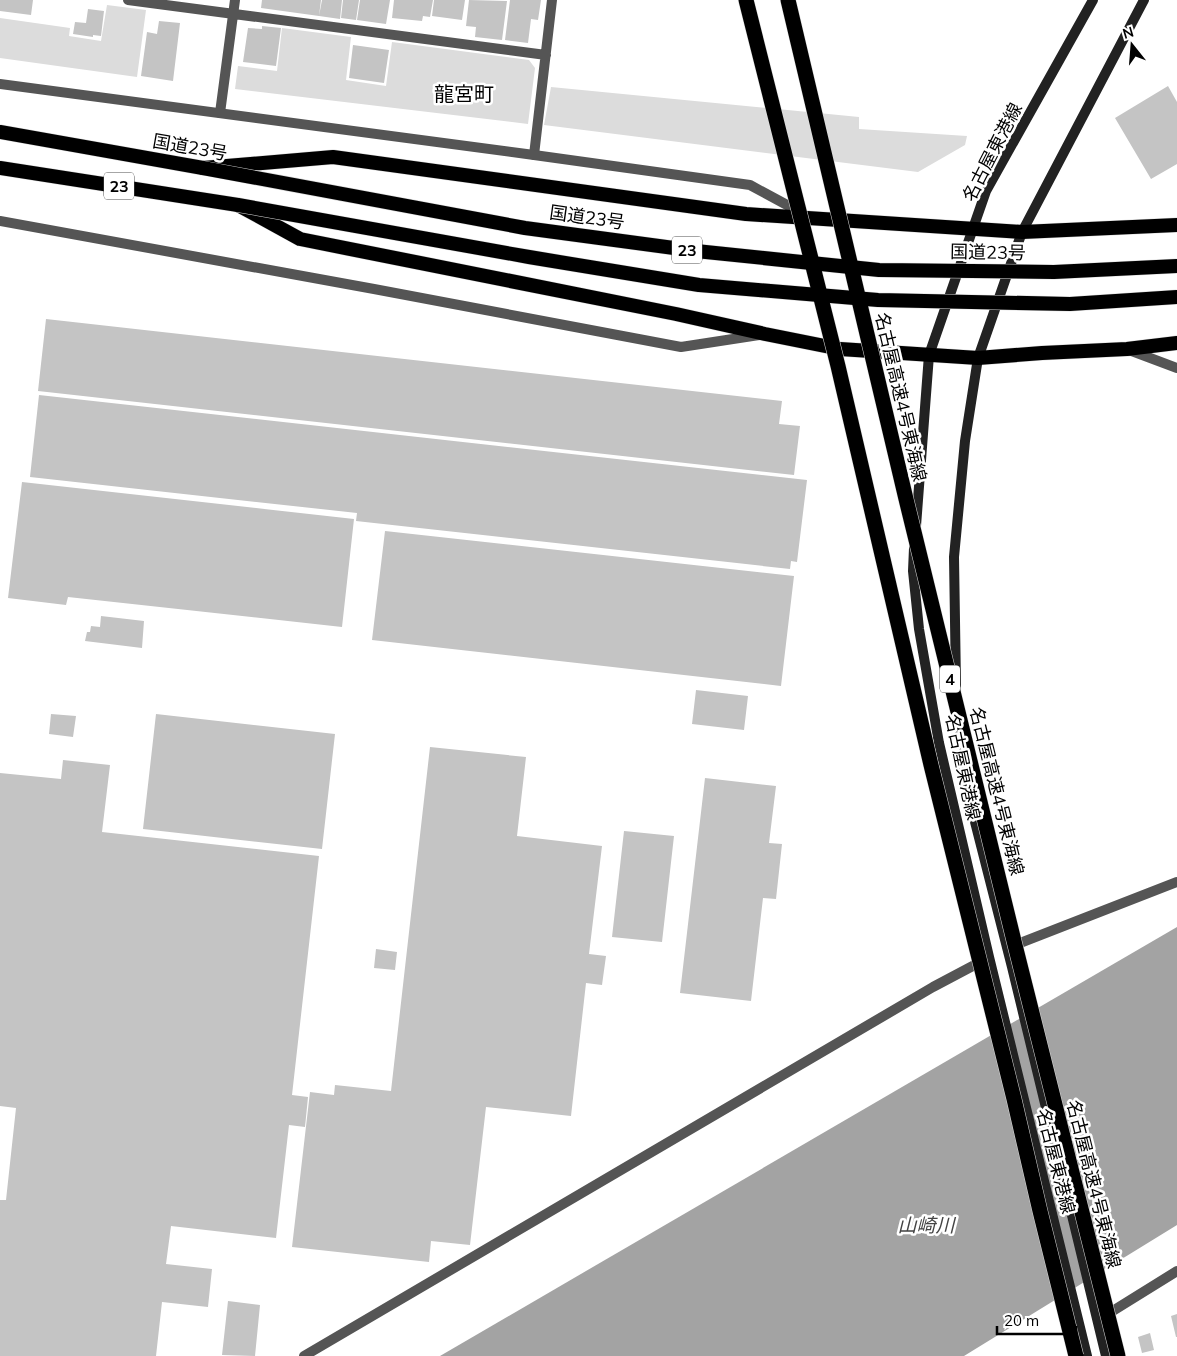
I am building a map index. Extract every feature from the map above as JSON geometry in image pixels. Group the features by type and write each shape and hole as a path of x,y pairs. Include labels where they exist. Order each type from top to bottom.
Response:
{"highway":[{"name":"4","path":"746,0 838,366 931,765 1076,1356"},
{"name":"名古屋高速4号東海線","path":"788,0 906,499 1118,1356"},
{"name":"国道23号","path":"0,132 525,228 696,251 879,270 1054,272 1177,266"},
{"path":"203,168 334,157 746,214 1022,232 1177,225"},
{"name":"23","path":"0,168 238,205 699,285 878,300 1070,304 1177,297"},
{"path":"238,205 300,239 676,314 840,349 978,358 1127,349 1177,343"}],"main road":[{"name":"名古屋東港線","path":"1087,1356 993,976 940,742 919,629 913,571 929,355 986,191 1093,0"},
{"name":"名古屋東港線","path":"1106,1356 973,814 957,729 954,557 965,442 978,358 1022,232 1144,0"}],"street":[{"path":"128,0 546,55"},
{"path":"220,113 235,0"},
{"path":"534,155 552,0"},
{"path":"0,84 750,185 814,219"},
{"path":"1156,225 1177,219"},
{"path":"0,221 374,288 681,347 765,334"},
{"path":"1127,349 1177,368"},
{"path":"1007,948 1177,882"},
{"path":"304,1356 989,957"},
{"path":"1098,1320 1177,1271"}],"shaded area":[{"path":"107,5 146,10 137,77 0,58 0,18 70,28 69,36 101,41"},
{"path":"282,28 351,37 346,80 386,86 392,42 529,60 535,68 528,124 235,89 238,66 277,71"},
{"path":"551,87 859,117 859,129 967,136 965,145 918,172 544,125"}],"water":[{"name":"山崎川","path":"1177,927 1177,1225 964,1356 440,1356"}],"building":[{"path":"0,0 33,0 31,15 0,11"},
{"path":"262,0 321,0 319,16 261,8"},
{"path":"322,0 342,0 340,19 319,16"},
{"path":"343,0 359,0 356,20 341,18"},
{"path":"360,0 390,0 386,24 357,20"},
{"path":"394,0 433,0 430,17 423,16 422,21 392,18"},
{"path":"434,0 465,0 462,20 432,16"},
{"path":"469,0 507,1 502,40 475,37 476,27 466,26"},
{"path":"510,0 541,0 538,20 531,19 528,43 505,40"},
{"path":"88,9 104,11 101,36 93,35 93,37 73,34 75,22 86,23"},
{"path":"159,21 180,23 173,81 141,76 147,32 157,34"},
{"path":"262,26 281,28 276,66 243,62 248,28 262,29"},
{"path":"353,45 389,50 384,83 349,78"},
{"path":"1168,86 1177,102 1177,164 1151,179 1115,118"},
{"path":"46,319 782,401 779,424 800,426 794,475 38,391"},
{"path":"39,395 807,480 797,562 791,561 790,569 356,521 357,513 30,477"},
{"path":"22,482 354,519 342,627 68,597 66,605 8,598"},
{"path":"385,531 794,576 781,686 372,640"},
{"path":"101,616 144,621 142,648 85,641 91,626 100,627"},
{"path":"696,690 748,696 744,730 692,724"},
{"path":"51,714 76,716 73,737 49,734"},
{"path":"156,714 335,734 322,849 143,829"},
{"path":"430,747 526,757 517,836 602,846 589,954 606,956 602,985 586,983 571,1116 486,1107 470,1245 431,1241 429,1262 292,1247 310,1092 334,1095 335,1085 391,1091"},
{"path":"63,760 110,765 102,832 319,856 292,1095 308,1097 305,1127 289,1125 276,1238 171,1226 166,1264 212,1269 208,1307 162,1302 156,1356 0,1356 0,1200 6,1200 16,1108 0,1106 0,773 61,779"},
{"path":"705,778 776,786 769,843 782,844 776,899 763,898 751,1001 680,993"},
{"path":"624,831 674,836 662,942 612,937"},
{"path":"376,949 397,952 395,970 374,968"},
{"path":"228,1301 260,1305 255,1356 222,1355"},
{"path":"1177,1314 1177,1337 1176,1337 1171,1316"},
{"path":"1150,1333 1154,1350 1142,1353 1138,1337"}],"district":[{"name":"龍宮町","path":"464,93"}]}
